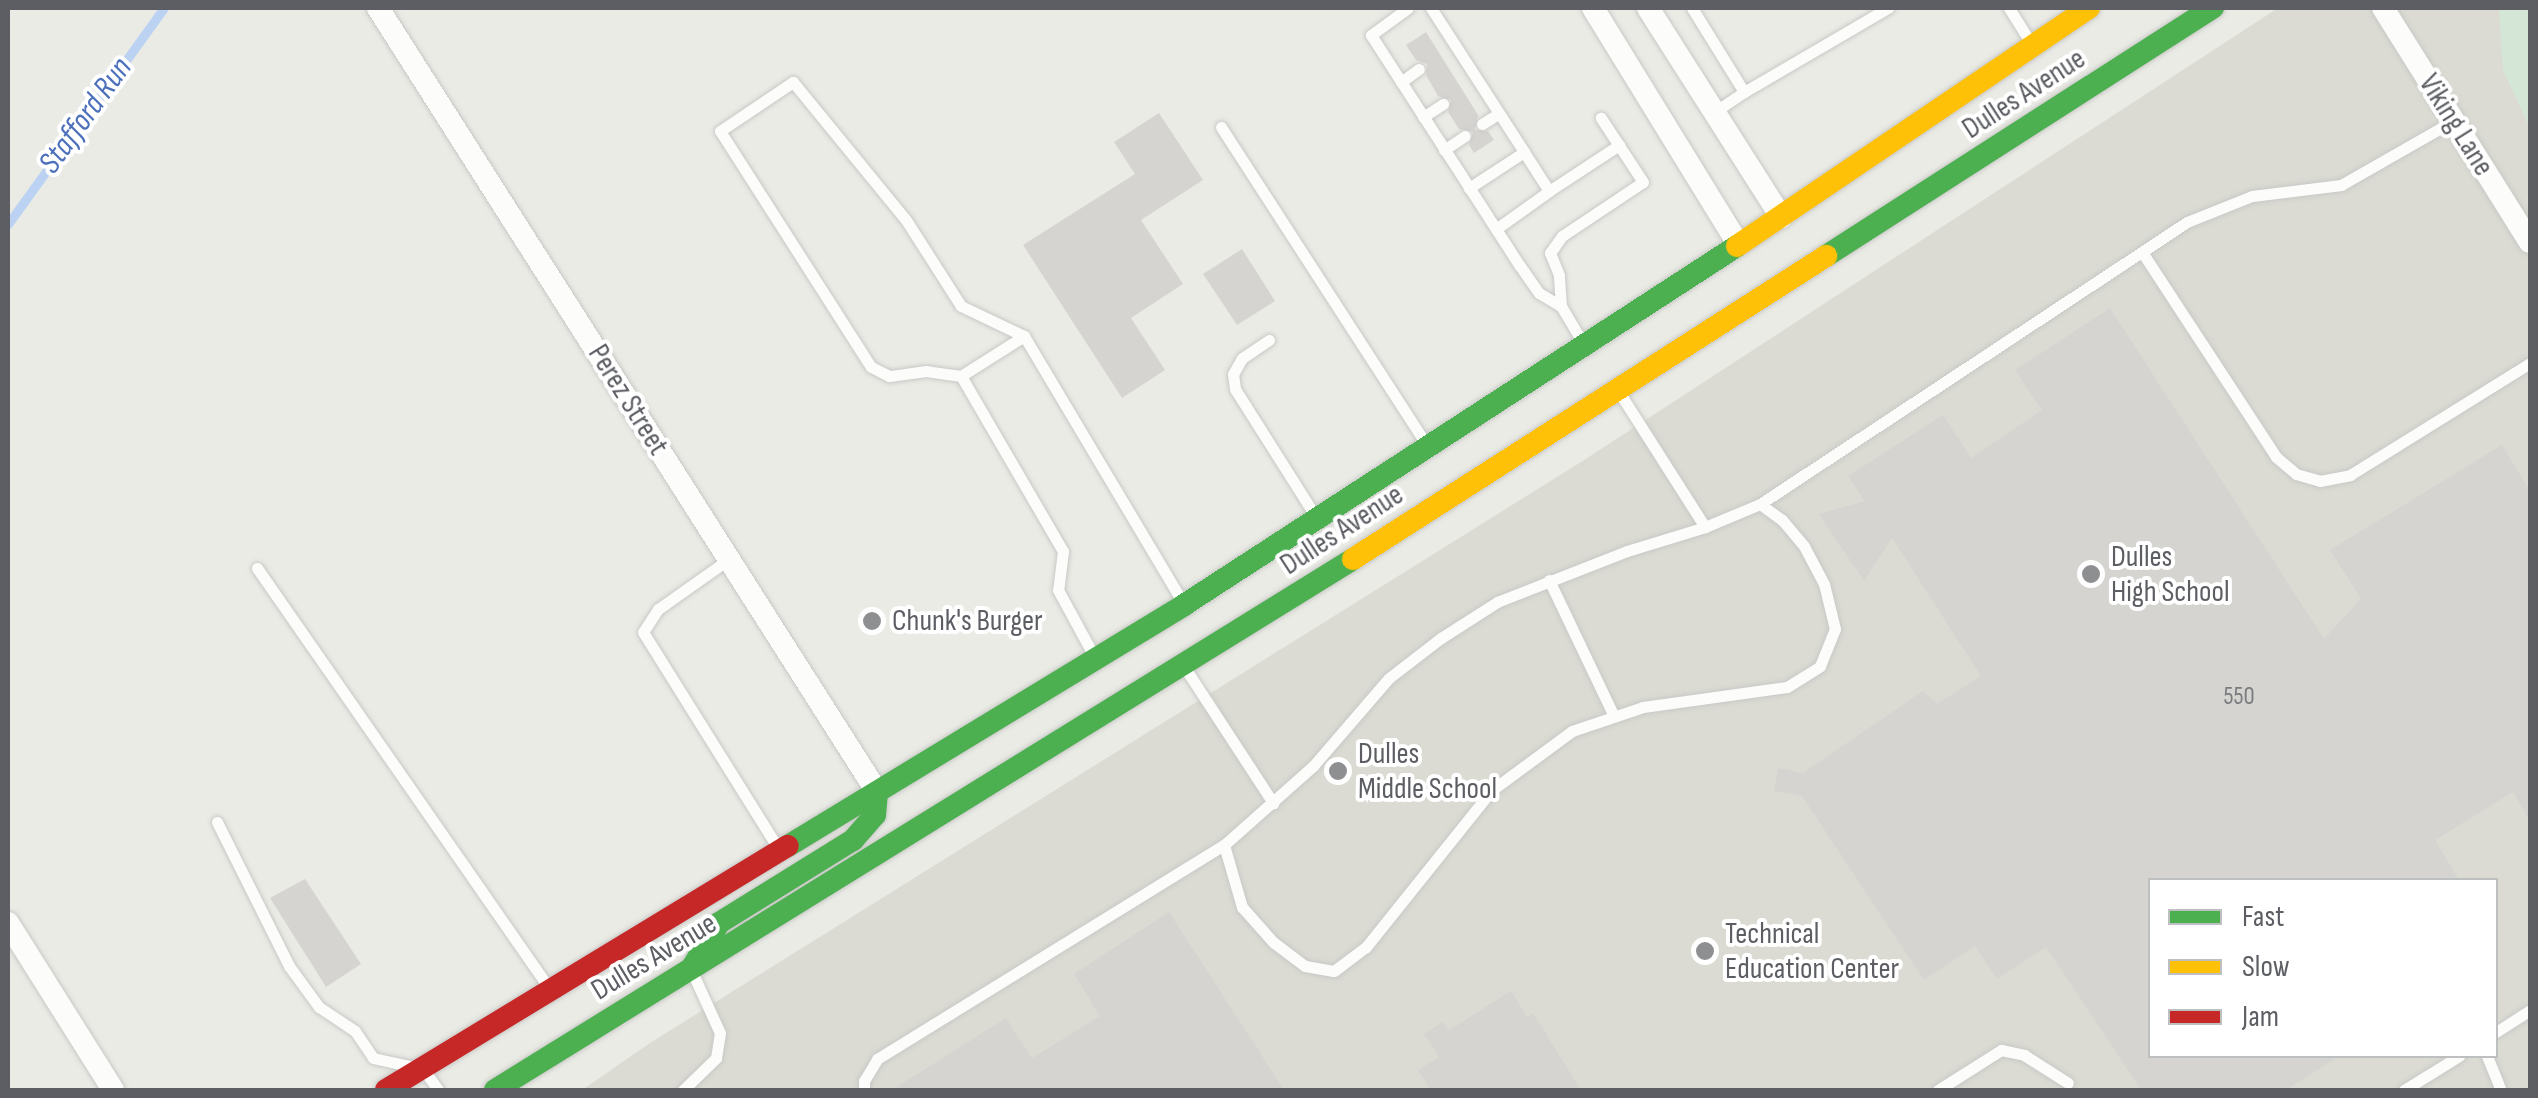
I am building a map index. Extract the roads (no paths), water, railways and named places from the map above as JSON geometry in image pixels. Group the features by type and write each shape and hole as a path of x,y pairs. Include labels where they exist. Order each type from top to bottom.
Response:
{"main road":[{"name":"Dulles Avenue","path":"386,1090 1096,660 1739,245 2090,8"},
{"name":"Dulles Avenue","path":"495,1090 1185,667 2213,8"},
{"path":"691,970 718,923 853,840 875,816 877,792"}],"street":[{"name":"Perez Street","path":"378,8 877,792"},
{"path":"1593,8 1739,245"},
{"path":"1648,8 1781,217"},
{"name":"Viking Lane","path":"2383,8 2530,242"},
{"path":"8,923 113,1090"}],"lane":[{"path":"1408,8 1370,35 1539,293 1560,306 1583,344"},
{"path":"1431,8 1549,191"},
{"path":"1692,8 1744,92"},
{"path":"1716,111 1888,8"},
{"path":"2009,8 2032,45"},
{"path":"1440,54 1454,44"},
{"path":"1401,82 1419,69"},
{"path":"1024,336 961,376 926,372 889,376 871,367 720,131 794,82 906,220 961,306 1024,336 1184,604"},
{"path":"1462,91 1478,82"},
{"path":"1423,117 1444,104"},
{"path":"1482,124 1498,114"},
{"path":"1560,306 1560,275 1550,253 1562,236 1642,182 1601,118"},
{"path":"864,1090 864,1081 877,1059 1224,845 1313,766 1390,678 1497,602 1760,504 2187,222 2252,196 2341,185 2453,121"},
{"path":"1222,127 1426,444"},
{"path":"1444,150 1465,136"},
{"path":"1496,229 1619,146"},
{"path":"1469,188 1524,152"},
{"path":"2142,252 2276,457 2296,474 2320,480 2350,474 2530,363"},
{"path":"1269,340 1242,358 1233,374 1235,388 1316,517"},
{"path":"961,376 1063,552 1058,590 1096,660"},
{"path":"1617,389 1704,526"},
{"path":"1224,845 1242,907 1273,942 1305,966 1334,971 1366,947 1492,790 1572,731 1643,707 1786,687 1820,666 1835,629 1824,584 1804,546 1782,520 1760,504"},
{"path":"729,559 658,609 643,632 781,852"},
{"path":"257,568 552,992"},
{"path":"1549,580 1614,716"},
{"path":"1185,667 1273,803"},
{"path":"217,822 289,966 319,1007 356,1031 373,1058 423,1069 438,1090"},
{"path":"683,1090 716,1058 720,1033 691,970"},
{"path":"2498,1031 2530,1010"},
{"path":"1946,1088 2001,1050 2024,1055 2068,1083"},
{"path":"2404,1090 2456,1058"},
{"path":"2489,1058 2501,1090"}],"waterway":[{"name":"Stafford Run","path":"8,224 164,8"}],"place":[{"name":"Dulles High School","path":"2091,574"},
{"name":"Chunk's Burger","path":"872,621"},
{"name":"Dulles Middle School","path":"1338,771"},
{"name":"Technical Education Center","path":"1705,951"}]}
